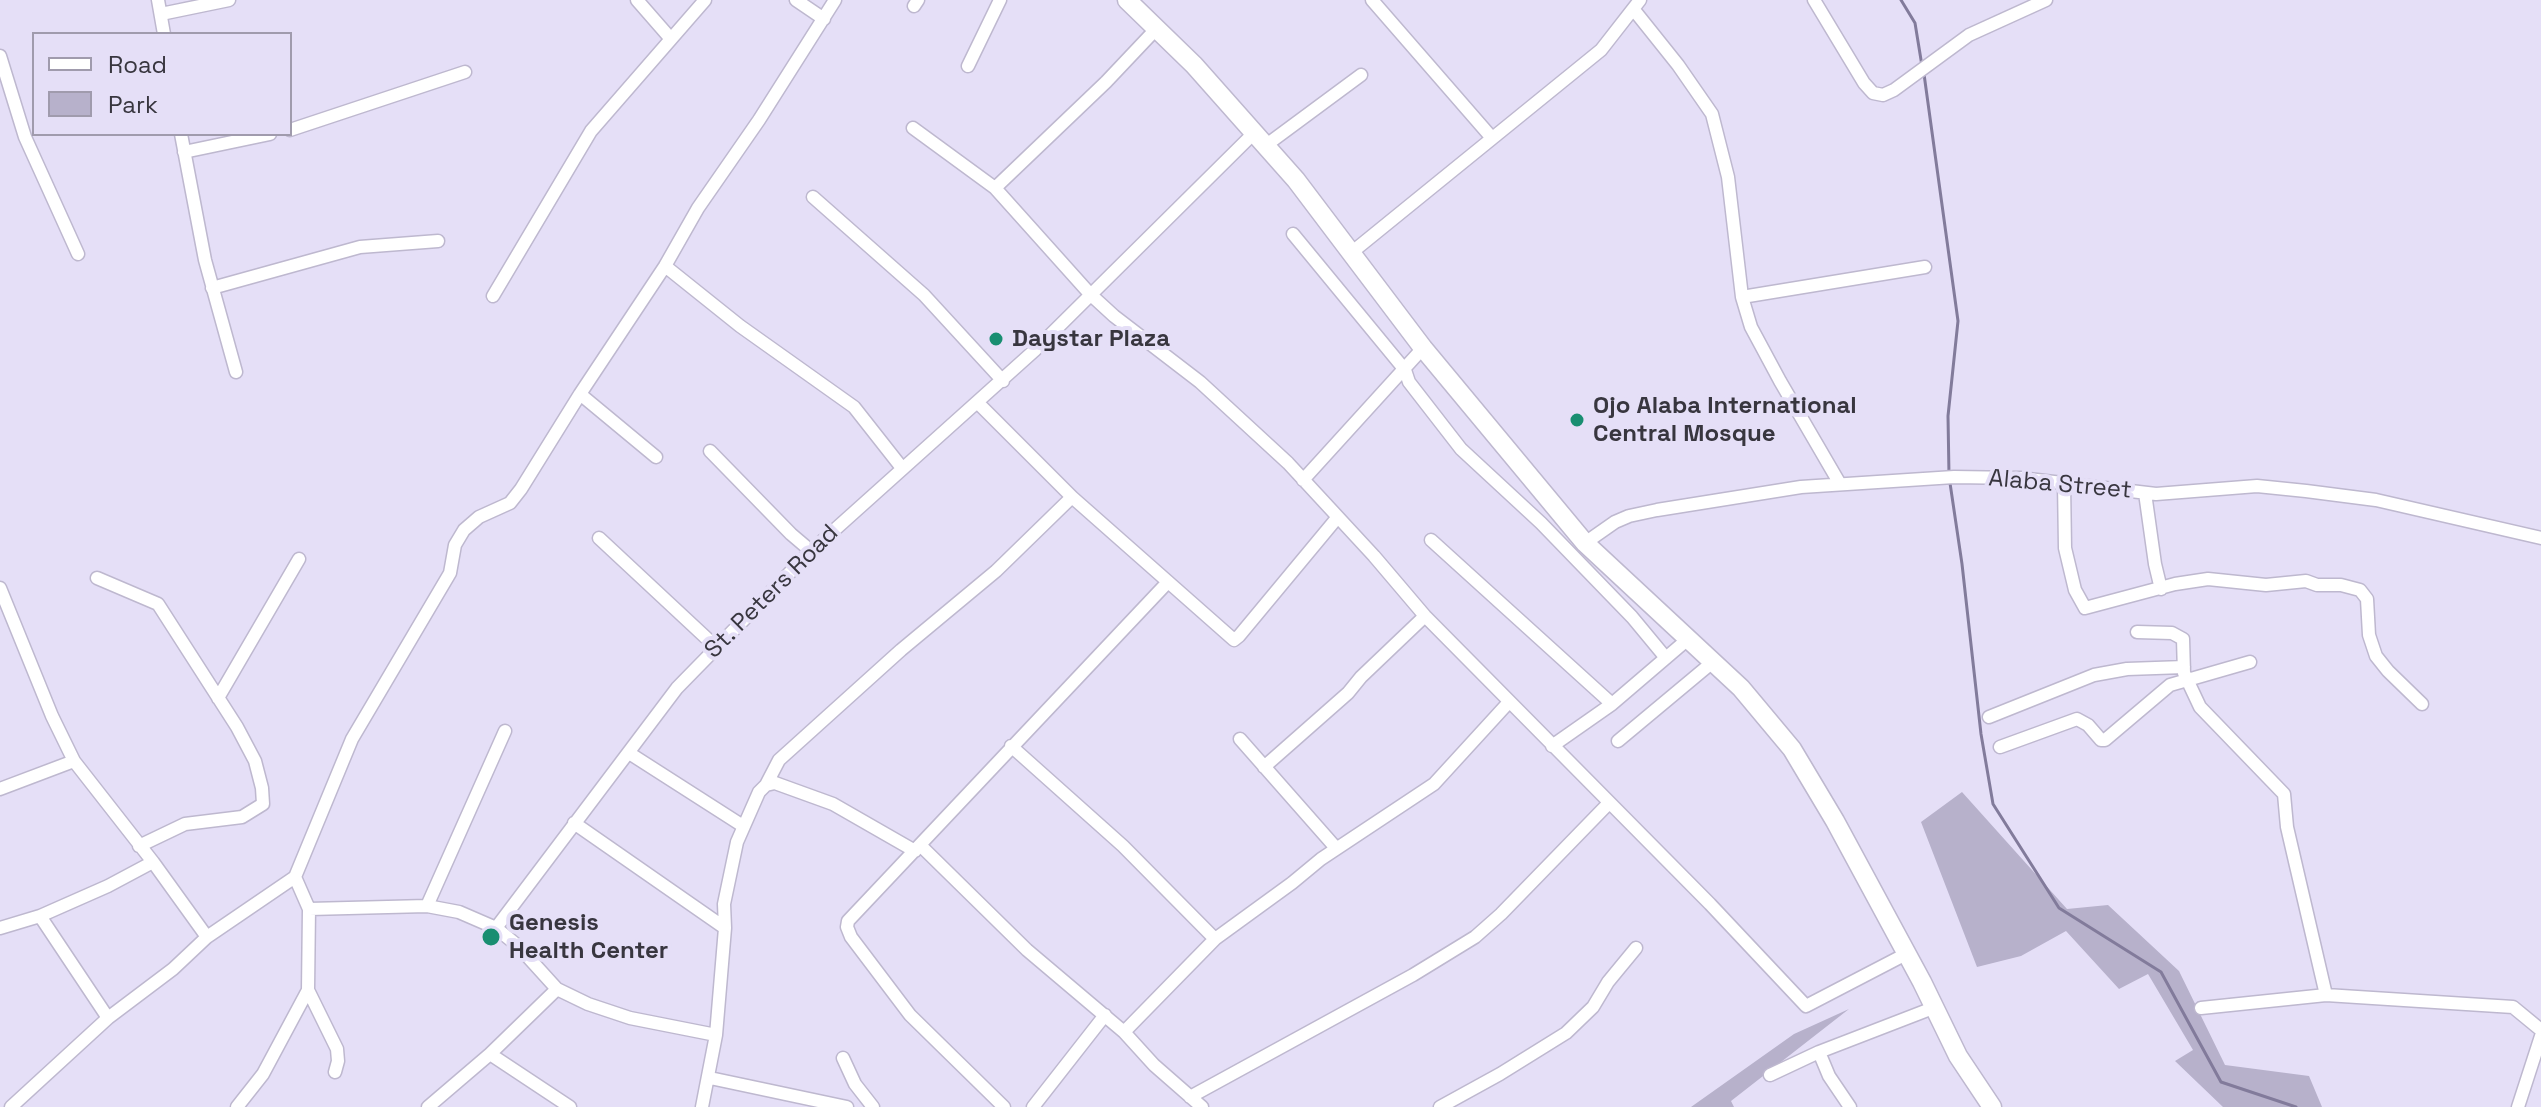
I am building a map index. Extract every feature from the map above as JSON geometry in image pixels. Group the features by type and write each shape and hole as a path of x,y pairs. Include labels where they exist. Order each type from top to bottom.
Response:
{"main road":[{"path":"1127,0 1158,27 1296,180 1423,348 1585,543 1714,661 1792,749 1835,821 1922,982 1958,1056 1992,1107"}],"street":[{"path":"158,0 164,32"},
{"path":"161,14 229,0"},
{"path":"637,0 671,39"},
{"path":"493,296 591,131 705,0"},
{"path":"796,0 824,19"},
{"path":"11,1107 108,1018 173,969 207,937 295,877 352,739 450,573 455,545 464,530 479,517 510,503 835,0"},
{"path":"968,66 1000,0"},
{"path":"1372,0 1492,138"},
{"path":"1814,0 1864,83 1873,93 1883,95 1969,35 2046,0"},
{"path":"1351,253 1601,50 1637,5 1712,114 1728,177 1742,297 1751,327 1840,484"},
{"path":"995,188 1106,82 1158,27"},
{"path":"0,56 25,137 78,254"},
{"path":"292,129 465,72"},
{"name":"St. Peters Road","path":"496,928 677,688 811,551 1003,381 1090,294 1260,139 1361,75"},
{"path":"913,128 995,188 1090,294 1200,382 1288,463 1425,616 1608,804 1721,914 1806,1006 1906,954"},
{"path":"181,136 205,260 236,372"},
{"path":"184,152 260,136"},
{"path":"813,197 924,295 1003,381"},
{"path":"1293,234 1405,370 1409,382 1461,449 1541,523 1632,617 1666,658"},
{"path":"212,288 360,247 438,241"},
{"path":"665,266 740,326 854,407 902,468"},
{"path":"1742,297 1925,267"},
{"path":"1303,480 1423,348"},
{"path":"580,394 656,457"},
{"path":"977,402 1072,497 1234,640 1337,518"},
{"path":"710,451 811,551"},
{"name":"Alaba Street","path":"1585,543 1615,522 1643,513 1767,492 1948,477 2020,478 2145,493 2257,486 2306,491 2376,500 2541,538"},
{"path":"2064,483 2065,548 2080,603 2085,608 2188,581 2224,579 2266,585 2306,581 2360,590 2367,599 2369,635 2376,656 2422,704"},
{"path":"2145,493 2161,589"},
{"path":"702,1107 716,1035 725,928 724,904 743,826 772,769 901,650 996,571 1072,497"},
{"path":"599,538 716,647"},
{"path":"1431,540 1612,704"},
{"path":"218,698 299,559"},
{"path":"97,578 158,604 237,727 255,761 263,804 242,817 185,824 139,846"},
{"path":"1004,1107 910,1015 851,937 848,921 1167,583"},
{"path":"0,588 52,716 74,761 207,937"},
{"path":"1264,767 1348,693 1425,616"},
{"path":"2137,632 2179,635 2184,645 2185,672 2200,707 2284,794 2287,827 2326,995"},
{"path":"1552,746 1612,704 1688,639"},
{"path":"1618,741 1714,661"},
{"path":"1989,717 2094,675 2127,669 2185,672 2250,662"},
{"path":"2000,747 2077,719 2105,740 2185,672"},
{"path":"1124,1032 1215,939 1336,848 1434,784 1509,702"},
{"path":"427,906 505,731"},
{"path":"1240,739 1336,848"},
{"path":"1011,746 1123,846 1215,939"},
{"path":"629,753 743,826"},
{"path":"0,789 74,761"},
{"path":"766,785 775,783 833,804 918,848 1027,950 1124,1032 1154,1065 1202,1107"},
{"path":"1190,1097 1413,975 1475,937 1608,804"},
{"path":"574,823 725,928"},
{"path":"0,928 40,916 153,862"},
{"path":"295,877 309,909 308,990 337,1049 335,1072"},
{"path":"309,909 427,906 459,912 496,928 518,946 557,989 588,1004 630,1018 716,1035"},
{"path":"40,916 108,1018"},
{"path":"1440,1107 1566,1033 1593,1007 1608,982 1636,948"},
{"path":"428,1107 490,1054 557,989"},
{"path":"237,1107 263,1074 308,990"},
{"path":"2201,1008 2326,995 2513,1007 2541,1033 2518,1107"},
{"path":"1770,1075 1931,1004"},
{"path":"1033,1107 1105,1015"},
{"path":"1819,1052 1829,1076 1850,1107"},
{"path":"490,1054 570,1107"},
{"path":"843,1058 855,1084 873,1107"},
{"path":"710,1078 841,1106"}],"green space":[{"path":"1962,792 2067,909 2108,905 2179,971 2225,1065 2309,1076 2322,1107 2223,1107 2175,1061 2193,1050 2148,974 2119,989 2066,931 2021,956 1977,967 1921,822"},
{"path":"1849,1009 1731,1101 1734,1107 1691,1107 1794,1034"}],"waterway":[{"path":"1901,0 1915,23 1922,66"},
{"path":"1924,74 1958,321 1948,416 1949,475"},
{"path":"1950,483 1981,734 1993,804 2059,908 2161,972 2221,1082 2296,1107"}],"place":[{"name":"Daystar Plaza","path":"996,339"},
{"name":"Ojo Alaba International Central Mosque","path":"1577,420"},
{"name":"Genesis Health Center","path":"491,937"}]}
